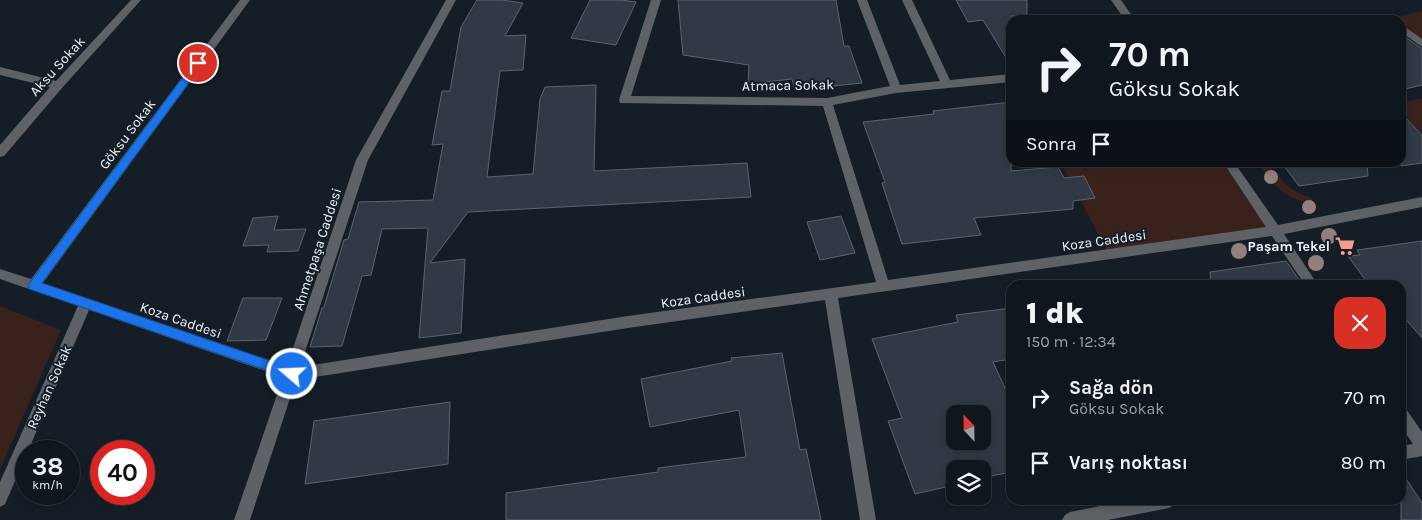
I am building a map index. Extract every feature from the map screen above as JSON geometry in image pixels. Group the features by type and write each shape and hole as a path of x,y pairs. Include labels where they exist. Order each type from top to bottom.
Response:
{"street":[{"name":"Aksu Sokak","path":"0,153 58,85 136,0"},
{"name":"Göksu Sokak","path":"34,285 245,0"},
{"name":"Ahmetpaşa Caddesi","path":"242,520 362,160 451,0"},
{"name":"Atmaca Sokak","path":"656,0 624,100 827,102 896,89 1006,78"},
{"path":"862,0 896,89"},
{"path":"907,0 947,84"},
{"path":"1116,0 1126,15"},
{"path":"1406,31 1422,44"},
{"path":"0,71 58,85"},
{"path":"827,102 884,288"},
{"path":"1231,167 1308,280"},
{"name":"Koza Caddesi","path":"0,274 292,374 628,322 884,288 1274,231 1422,202"},
{"path":"831,295 868,520"},
{"name":"Reyhan Sokak","path":"0,499 86,303"},
{"path":"1406,421 1422,444"},
{"path":"1406,452 1422,449"},
{"path":"1070,520 1144,505"}],"shaded area":[{"path":"1422,11 1422,42 1406,29 1405,15"},
{"path":"1422,98 1422,133 1406,117 1406,102"},
{"path":"1063,167 1231,167 1274,231 1109,255"},
{"path":"1260,167 1270,167 1286,184 1297,192 1310,197 1313,202 1295,199 1274,184"},
{"path":"0,306 61,330 0,469"}],"building":[{"path":"477,0 502,0 523,3 505,36 526,35 523,70 500,71 487,177 533,174 540,99 545,87 596,85 594,171 747,163 751,197 468,212 430,263 465,259 461,333 419,338 428,228 382,229 371,275 362,276 342,346 310,347 344,240 348,239 359,202 433,200 443,144 432,145 442,91 450,91 461,27"},
{"path":"590,0 636,2 616,45 571,38"},
{"path":"678,0 836,0 844,46 849,46 862,83 795,90 792,79 748,84 749,65 683,55"},
{"path":"956,0 1027,0 1027,14 1006,15 1006,58 983,20 968,22"},
{"path":"1406,38 1422,49 1422,85 1406,89"},
{"path":"1006,103 1006,167 1011,167 1011,171 1058,167 1064,178 1084,176 1095,198 1073,201 1073,209 974,218 981,235 902,244 882,183 885,182 863,122 934,114 933,111"},
{"path":"1406,118 1422,135 1422,163 1406,165"},
{"path":"1285,167 1367,167 1368,176 1299,186"},
{"path":"278,216 274,230 306,229 298,251 267,252 269,245 243,246 253,218"},
{"path":"841,216 855,253 820,260 807,222"},
{"path":"1422,241 1422,338 1406,320 1406,280 1365,280 1348,256 1360,255 1357,250"},
{"path":"1286,261 1299,280 1211,280 1210,272"},
{"path":"243,298 282,298 266,340 227,341"},
{"path":"1006,309 1006,360 993,362 1006,390 1006,473 991,476 991,460 946,460 946,487 915,494 888,421 902,418 872,339 958,322 956,315"},
{"path":"782,353 800,450 806,449 821,520 506,520 506,493 658,472 658,468 746,457 739,410 650,427 641,379 732,361 731,358"},
{"path":"450,402 448,464 305,484 314,421"},
{"path":"1406,479 1422,503 1422,520 1401,520 1401,505 1406,505"}],"place":[{"name":"Paşam Tekel","path":"1345,246"}],"route":[{"path":"198,63 34,285 292,374"}]}
